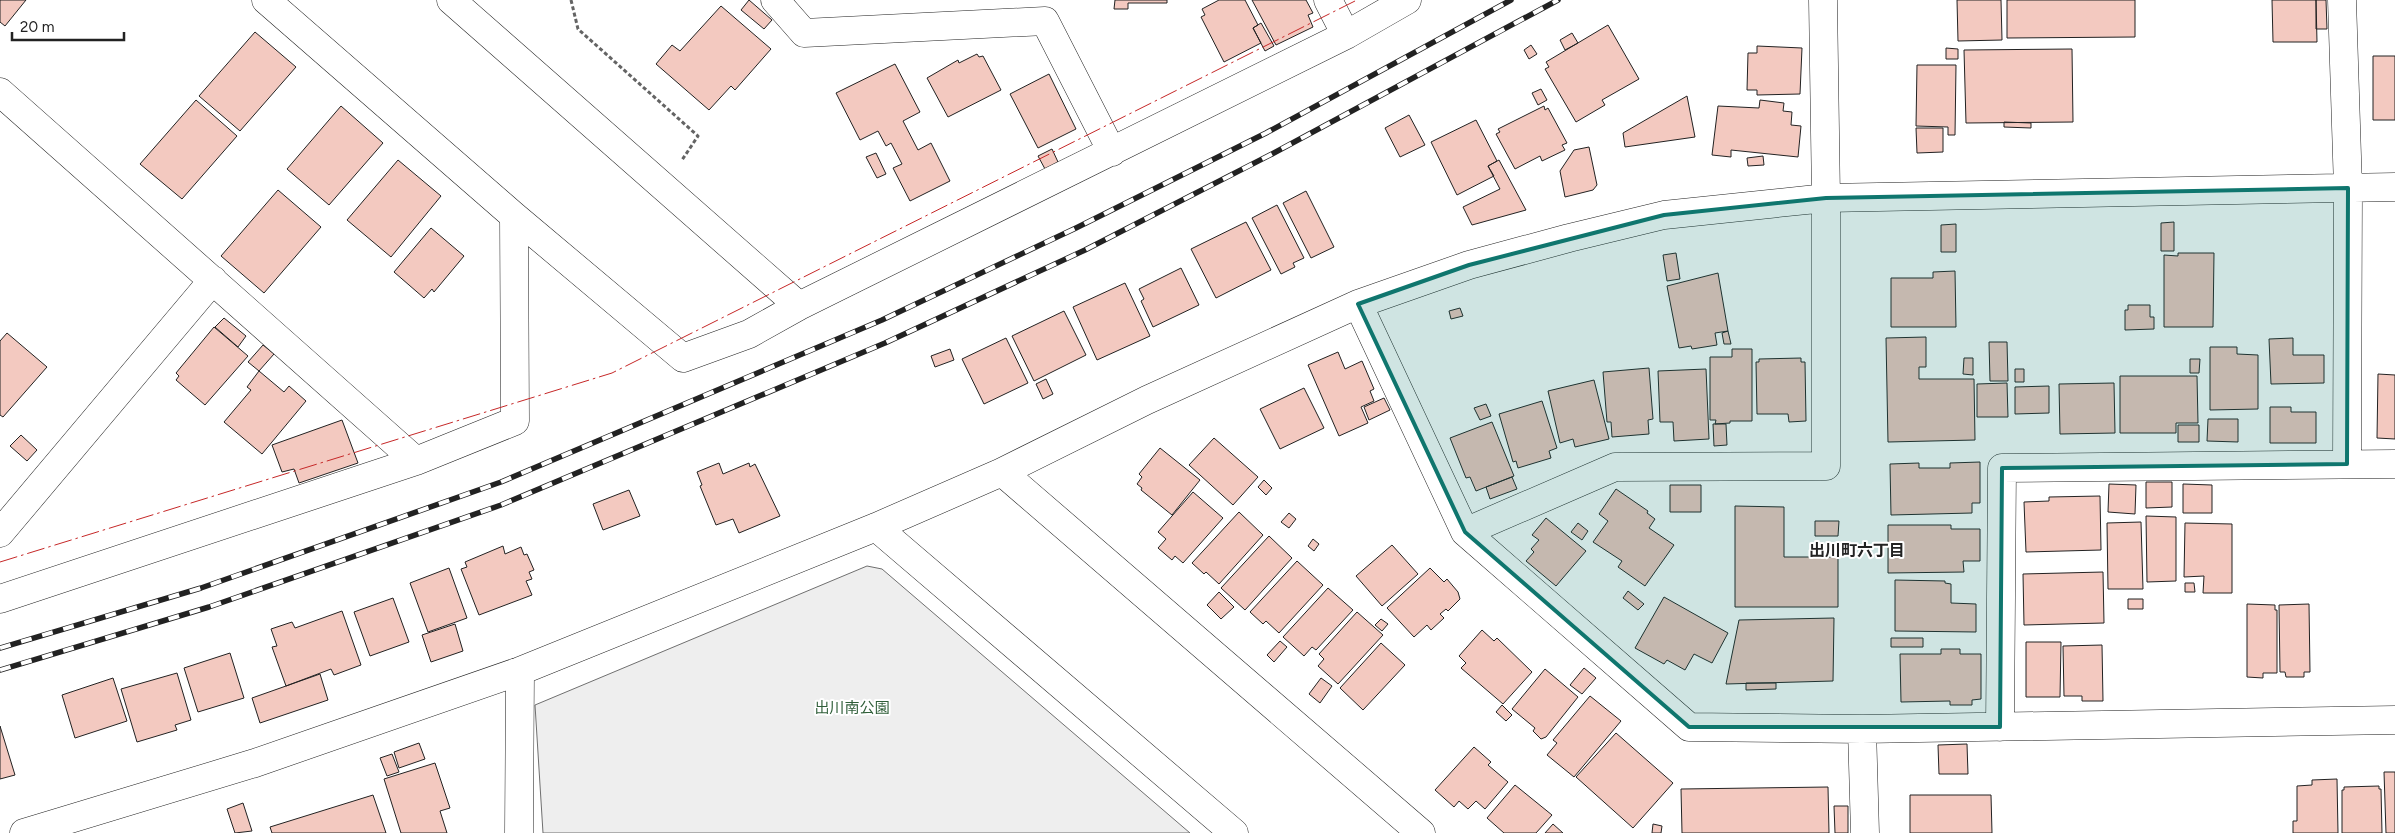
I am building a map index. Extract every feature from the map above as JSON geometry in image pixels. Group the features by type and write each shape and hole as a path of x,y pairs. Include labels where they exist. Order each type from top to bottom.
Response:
{"street":[{"path":"266,0 514,216 683,358 749,334 799,306 1346,35 1407,0"},
{"path":"451,0 666,187 799,306"},
{"path":"775,0 804,33 1045,21 1112,152"},
{"path":"1328,0 1346,35"},
{"path":"1465,532 1616,467 1826,466 1826,198 1823,0"},
{"path":"2342,0 2348,188 2347,464"},
{"path":"4,104 213,280 416,461"},
{"path":"24,833 255,764 520,671 876,527 1002,472 1147,400 1358,304 1469,265 1664,215 1826,198 2395,187"},
{"path":"0,599 416,461 515,421 514,216"},
{"path":"0,533 213,280"},
{"path":"1358,304 1465,532 1690,727 1862,729 2395,720"},
{"path":"2000,727 2002,468 2395,464"},
{"path":"1002,472 1421,833"},
{"path":"876,527 1234,833"},
{"path":"519,833 520,671"},
{"path":"1862,729 1865,833"}],"path":[{"path":"571,0 578,29 698,136 666,187"}],"highlighted area":[{"path":"2348,188 2347,464 2002,468 2000,727 1689,727 1465,532 1358,304 1469,265 1664,215 1826,198"}],"green space":[{"name":"出川南公園","path":"867,566 882,569 1190,833 543,833 535,705"}],"building":[{"path":"0,0 26,0 5,26 0,22"},
{"path":"749,0 772,20 764,29 741,10"},
{"path":"1115,0 1167,0 1167,3 1128,3 1128,9 1114,9"},
{"path":"1219,0 1245,0 1258,25 1253,28 1261,43 1224,62 1201,17 1205,15 1202,9"},
{"path":"1252,0 1306,0 1313,13 1308,15 1313,27 1276,45"},
{"path":"1957,0 2001,0 2002,40 1958,41"},
{"path":"2007,0 2135,0 2135,37 2007,38"},
{"path":"2272,0 2316,0 2317,42 2273,42"},
{"path":"2316,0 2326,0 2327,29 2316,29"},
{"path":"721,6 771,49 735,90 731,86 709,110 656,64 672,45 680,51"},
{"path":"1261,23 1274,46 1265,51 1253,28"},
{"path":"1608,25 1639,79 1602,100 1605,105 1576,122 1545,69 1549,67 1546,62"},
{"path":"255,32 296,67 240,131 199,96"},
{"path":"1572,33 1578,43 1565,50 1560,40"},
{"path":"1531,45 1537,54 1529,59 1524,50"},
{"path":"1757,46 1802,48 1800,94 1757,95 1757,90 1747,90 1748,53 1757,53"},
{"path":"1946,48 1958,49 1958,59 1946,59"},
{"path":"2072,49 2073,122 1966,123 1964,50"},
{"path":"977,54 979,57 983,56 1001,90 948,117 927,78 958,60 959,63"},
{"path":"2373,56 2395,56 2395,120 2373,120"},
{"path":"895,64 920,112 903,121 918,150 931,143 950,181 910,201 893,168 902,164 891,143 886,146 878,131 860,140 836,93"},
{"path":"1917,65 1956,65 1955,135 1948,135 1948,127 1916,126"},
{"path":"1049,74 1076,129 1038,148 1010,94"},
{"path":"1541,89 1547,100 1538,105 1532,93"},
{"path":"1687,96 1695,137 1625,147 1623,133"},
{"path":"196,100 237,136 182,199 140,164"},
{"path":"1760,100 1784,103 1783,111 1792,112 1791,125 1801,126 1798,157 1731,150 1731,157 1712,155 1718,106 1759,108"},
{"path":"341,106 383,143 329,205 287,169"},
{"path":"1544,106 1545,110 1548,108 1567,143 1562,145 1565,150 1542,161 1540,156 1515,169 1496,134 1500,132 1498,129"},
{"path":"1409,115 1425,145 1400,157 1385,128"},
{"path":"1476,120 1497,161 1488,166 1494,176 1457,195 1431,142"},
{"path":"2004,122 2031,123 2031,128 2004,127"},
{"path":"1916,128 1943,128 1943,152 1917,153"},
{"path":"1589,147 1597,185 1593,190 1565,197 1560,171 1574,150"},
{"path":"1052,149 1058,162 1045,169 1038,156"},
{"path":"876,153 886,174 877,178 866,157"},
{"path":"1763,156 1764,165 1748,166 1747,158"},
{"path":"398,160 441,196 391,257 347,220"},
{"path":"1499,160 1526,210 1472,225 1463,207 1500,189 1488,166"},
{"path":"278,190 321,227 264,293 221,256"},
{"path":"1306,191 1334,247 1311,258 1283,203"},
{"path":"1277,205 1304,258 1293,263 1295,267 1281,274 1252,218"},
{"path":"1246,222 1271,270 1216,298 1191,249"},
{"path":"2174,222 2174,251 2161,251 2161,223"},
{"path":"1956,224 1956,252 1941,252 1941,225"},
{"path":"431,228 464,256 434,292 432,289 424,298 394,272"},
{"path":"1676,253 1680,279 1667,281 1663,255"},
{"path":"2178,253 2214,253 2213,327 2164,327 2164,255 2178,256"},
{"path":"1181,268 1199,305 1153,327 1141,301 1144,299 1139,289"},
{"path":"1955,271 1956,327 1891,327 1891,278 1933,278 1933,272"},
{"path":"1718,273 1728,331 1715,333 1717,345 1692,349 1691,346 1679,348 1667,286"},
{"path":"1125,283 1150,336 1097,360 1073,307"},
{"path":"2128,305 2150,305 2150,317 2154,317 2154,329 2125,330 2125,310 2128,310"},
{"path":"1460,308 1463,316 1451,319 1449,311"},
{"path":"1064,311 1086,355 1034,381 1012,336"},
{"path":"224,318 246,336 238,347 215,327"},
{"path":"214,327 248,356 205,405 176,380 179,376 176,373"},
{"path":"1728,331 1731,344 1724,344 1722,333"},
{"path":"7,333 47,367 3,417 0,415 0,341"},
{"path":"1926,337 1926,367 1919,367 1919,379 1974,379 1975,440 1888,442 1886,338"},
{"path":"1006,338 1028,383 984,404 962,359"},
{"path":"2293,338 2293,355 2324,355 2324,383 2271,384 2269,339"},
{"path":"1989,342 2007,342 2008,381 1990,381"},
{"path":"263,345 274,354 259,371 248,362"},
{"path":"2210,347 2237,347 2237,354 2258,355 2258,409 2210,410"},
{"path":"950,349 954,360 935,367 931,356"},
{"path":"1732,349 1752,349 1752,421 1730,421 1730,423 1715,424 1716,420 1710,420 1710,357 1732,357"},
{"path":"1338,352 1345,369 1362,361 1374,389 1370,391 1374,401 1361,407 1368,423 1339,436 1308,365"},
{"path":"1801,358 1801,362 1805,362 1806,421 1789,422 1788,414 1757,414 1756,362 1759,362 1759,359"},
{"path":"1964,358 1973,358 1973,375 1963,374"},
{"path":"2190,359 2200,359 2199,373 2190,373"},
{"path":"1649,368 1653,419 1648,420 1649,434 1612,437 1611,422 1607,422 1603,372"},
{"path":"1706,369 1709,439 1674,441 1673,422 1660,422 1658,371"},
{"path":"2015,369 2024,369 2024,382 2015,382"},
{"path":"259,371 284,392 289,386 306,401 262,454 224,422 251,390 247,387"},
{"path":"2378,374 2395,375 2395,439 2377,438"},
{"path":"2120,376 2197,376 2198,423 2176,423 2176,433 2120,433"},
{"path":"1046,379 1053,394 1043,399 1036,384"},
{"path":"1594,380 1609,439 1575,447 1573,439 1560,443 1548,391"},
{"path":"2007,383 2008,417 1977,417 1977,384"},
{"path":"2114,383 2115,433 2060,434 2059,384"},
{"path":"2049,386 2049,413 2015,414 2015,387"},
{"path":"1304,388 1324,428 1280,449 1260,409"},
{"path":"1384,398 1390,410 1369,420 1364,407"},
{"path":"1542,401 1557,448 1549,451 1551,458 1518,468 1516,461 1513,462 1499,414"},
{"path":"1486,404 1491,416 1480,420 1474,408"},
{"path":"2270,407 2291,407 2291,412 2316,412 2316,443 2270,443"},
{"path":"2208,419 2238,419 2238,442 2207,441"},
{"path":"342,420 358,463 299,483 294,469 282,472 272,445"},
{"path":"1492,422 1514,476 1476,491 1470,477 1466,478 1450,438"},
{"path":"1713,424 1726,424 1727,445 1714,446"},
{"path":"2178,425 2199,425 2199,442 2178,442"},
{"path":"21,435 37,450 27,461 10,446"},
{"path":"1214,438 1258,477 1233,505 1189,465"},
{"path":"1160,448 1200,480 1172,515 1141,490 1142,488 1137,484 1142,477 1139,474"},
{"path":"1980,462 1980,503 1972,503 1972,513 1891,515 1890,464 1919,463 1919,468 1950,468 1950,463"},
{"path":"719,463 723,474 749,463 750,467 755,464 780,516 739,533 733,519 716,525 700,486 702,485 697,472"},
{"path":"1512,477 1517,489 1490,499 1486,487"},
{"path":"1264,480 1272,488 1266,495 1258,487"},
{"path":"2146,482 2172,482 2172,507 2146,508"},
{"path":"2109,484 2136,485 2135,514 2108,512"},
{"path":"2183,484 2212,485 2212,513 2183,513"},
{"path":"1670,485 1701,485 1701,512 1670,512"},
{"path":"1616,489 1648,511 1647,513 1655,519 1649,528 1674,545 1645,586 1618,567 1622,561 1593,542 1608,521 1599,514"},
{"path":"629,490 640,516 603,530 593,504"},
{"path":"1193,492 1223,518 1183,563 1175,556 1172,560 1158,548 1166,539 1158,532"},
{"path":"2100,496 2101,550 2026,552 2024,502 2049,501 2049,497"},
{"path":"1735,506 1784,507 1784,557 1838,557 1838,607 1735,607"},
{"path":"1239,512 1263,535 1219,584 1192,563"},
{"path":"1289,513 1296,519 1289,528 1281,522"},
{"path":"2146,516 2176,517 2176,581 2147,582"},
{"path":"1546,518 1586,551 1556,586 1526,561 1534,552 1531,549 1539,540 1532,535"},
{"path":"1815,521 1839,521 1838,536 1815,536"},
{"path":"2141,522 2143,589 2108,589 2107,523"},
{"path":"1578,523 1588,531 1582,540 1571,532"},
{"path":"2185,523 2232,524 2232,593 2203,593 2204,576 2184,577"},
{"path":"1888,525 1951,525 1951,529 1980,529 1980,561 1963,561 1964,572 1888,573"},
{"path":"1269,536 1292,558 1245,610 1221,588"},
{"path":"1313,539 1319,544 1314,551 1308,546"},
{"path":"1392,545 1418,574 1382,606 1356,576"},
{"path":"503,546 505,554 521,547 524,555 527,554 534,570 529,572 532,579 526,581 532,595 479,615 461,569 467,567 465,562"},
{"path":"1297,561 1323,585 1279,633 1266,621 1263,624 1250,612"},
{"path":"449,568 467,618 428,632 410,583"},
{"path":"1430,568 1444,582 1447,579 1458,592 1460,599 1448,611 1446,609 1440,614 1444,618 1431,630 1427,625 1414,637 1387,608"},
{"path":"2103,572 2104,623 2024,625 2023,574"},
{"path":"1895,580 1945,581 1945,583 1951,584 1951,603 1976,604 1976,632 1895,631"},
{"path":"2185,583 2194,583 2195,592 2185,592"},
{"path":"1328,588 1353,610 1316,650 1312,647 1304,656 1283,637"},
{"path":"1628,591 1644,604 1638,610 1623,598"},
{"path":"1219,592 1234,607 1221,619 1207,605"},
{"path":"1664,597 1728,633 1712,663 1694,654 1685,670 1667,660 1664,664 1635,648"},
{"path":"393,598 409,642 370,656 354,612"},
{"path":"2128,599 2143,599 2143,609 2128,609"},
{"path":"2247,604 2275,605 2275,610 2277,610 2277,673 2263,673 2263,678 2247,677"},
{"path":"2309,604 2310,672 2304,672 2304,677 2286,677 2285,672 2280,672 2279,605"},
{"path":"342,611 361,665 334,675 331,669 286,686 272,647 277,646 271,629 292,622 295,628"},
{"path":"1357,612 1383,635 1338,684 1318,666 1324,659 1319,654"},
{"path":"1834,618 1833,681 1726,684 1739,620"},
{"path":"1381,619 1388,624 1382,631 1375,625"},
{"path":"455,624 463,651 431,662 422,635"},
{"path":"1482,630 1494,641 1497,638 1532,672 1503,704 1461,668 1466,663 1459,656"},
{"path":"1891,638 1923,638 1923,647 1891,647"},
{"path":"1280,641 1287,647 1274,662 1267,655"},
{"path":"2026,642 2061,642 2060,697 2026,697"},
{"path":"1381,643 1405,665 1363,710 1340,688"},
{"path":"2102,645 2103,701 2082,701 2082,696 2064,696 2063,646"},
{"path":"1941,649 1960,649 1960,654 1981,654 1981,699 1972,700 1972,705 1950,705 1950,701 1901,702 1900,654 1941,654"},
{"path":"230,653 244,698 198,712 184,668"},
{"path":"1584,668 1596,678 1582,694 1570,685"},
{"path":"1545,669 1578,697 1546,737 1541,739 1533,731 1535,728 1512,709"},
{"path":"177,673 191,720 175,725 177,730 137,742 121,689"},
{"path":"320,674 328,700 260,723 252,698"},
{"path":"113,678 127,721 75,738 62,695"},
{"path":"1321,678 1332,686 1320,703 1309,694"},
{"path":"1746,683 1776,683 1776,689 1746,690"},
{"path":"1590,696 1621,721 1574,777 1547,755 1557,743 1553,740"},
{"path":"1502,705 1512,715 1506,721 1496,712"},
{"path":"0,726 15,775 0,779"},
{"path":"1616,733 1673,783 1633,828 1576,777"},
{"path":"419,743 425,759 399,768 394,752"},
{"path":"1967,744 1968,774 1939,774 1938,745"},
{"path":"1474,747 1491,762 1488,765 1508,782 1485,809 1476,801 1468,809 1459,801 1454,807 1435,790"},
{"path":"392,754 399,772 387,776 380,758"},
{"path":"435,763 450,808 440,811 447,833 401,833 384,779"},
{"path":"2384,772 2395,772 2395,833 2386,833"},
{"path":"2337,779 2338,833 2293,833 2293,821 2297,821 2297,786 2312,785 2312,780"},
{"path":"1515,785 1552,815 1536,833 1504,833 1487,818"},
{"path":"2379,786 2379,789 2381,789 2382,833 2342,833 2342,790 2344,790 2344,787"},
{"path":"1828,787 1829,833 1682,833 1681,789"},
{"path":"373,795 386,833 272,833 270,827"},
{"path":"1910,795 1991,795 1992,833 1910,833"},
{"path":"243,803 252,831 235,833 227,809"},
{"path":"1834,806 1848,806 1848,833 1835,833"},
{"path":"1553,824 1563,833 1545,833"},
{"path":"1653,824 1662,826 1661,833 1652,833"}],"railway":[{"path":"0,648 201,588 501,482 882,320 1076,228 1266,133 1511,0"},
{"path":"0,670 209,607 501,505 885,343 1085,250 1272,154 1558,0"}],"power":[{"path":"0,562 612,373 1357,0"}],"district":[{"name":"出川町六丁目","path":"1857,550"}]}
